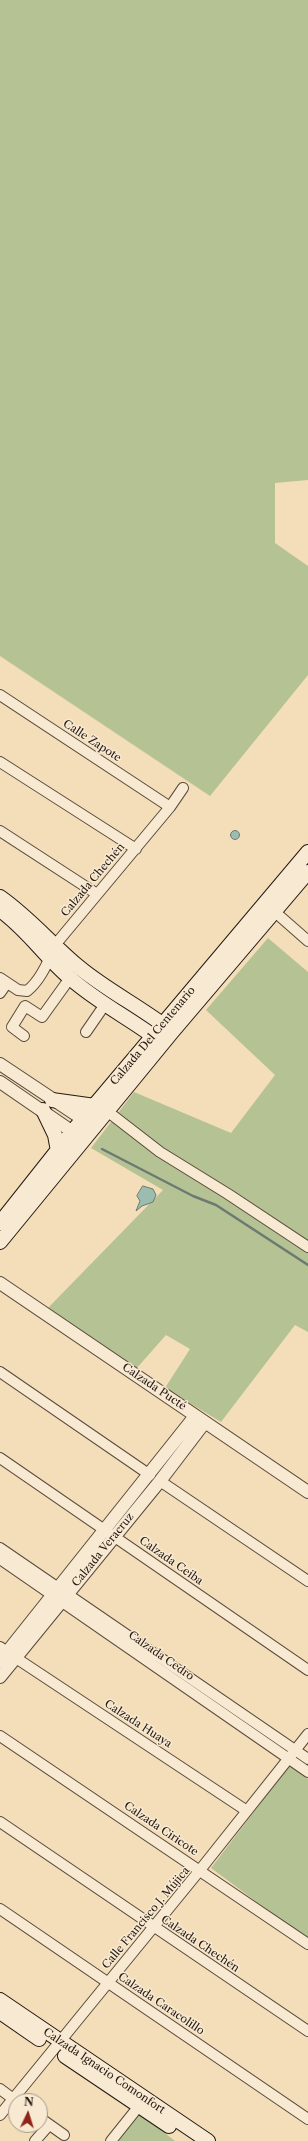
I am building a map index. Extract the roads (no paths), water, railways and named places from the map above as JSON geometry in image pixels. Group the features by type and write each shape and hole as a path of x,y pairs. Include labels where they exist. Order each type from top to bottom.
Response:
{"main road":[{"name":"Calzada Del Centenario","path":"0,1242 78,1136 158,1040 308,852"},
{"name":"Calzada Del Centenario","path":"167,1028 275,912 308,872"},
{"path":"0,898 17,909 42,930 55,945 81,969 167,1028"},
{"path":"0,910 12,918 49,959 70,978 158,1040"},
{"path":"58,1151 47,1105 101,1108"},
{"name":"Calzada Del Centenario","path":"0,1223 58,1151 78,1136"},
{"name":"Calzada Ignacio Comonfort","path":"0,2000 56,2044 142,2102 208,2141"},
{"name":"Calzada Ignacio Comonfort","path":"0,2012 56,2044"},
{"name":"Calzada Ignacio Comonfort","path":"142,2102 192,2141"}],"street":[{"name":"Calle Zapote","path":"0,695 170,807"},
{"path":"0,762 136,849"},
{"name":"Calzada Chechén","path":"4,980 18,990 27,991 33,987 55,945 136,849 170,807 183,788"},
{"path":"0,830 97,894"},
{"path":"275,912 308,941"},
{"path":"24,1036 12,1027 25,1006 42,1017 70,978"},
{"path":"0,993 4,980"},
{"path":"86,1032 106,1003"},
{"path":"0,1065 47,1105 78,1136"},
{"path":"0,1082 47,1105 89,1123"},
{"path":"101,1108 160,1152 228,1194 308,1247"},
{"name":"Calzada Pucté","path":"0,1282 308,1492"},
{"path":"0,1372 308,1581"},
{"name":"Calzada Veracruz","path":"0,1677 6,1654 61,1594 155,1478 200,1419"},
{"name":"Calzada Ceiba","path":"0,1458 308,1670"},
{"name":"Calzada Cedro","path":"0,1548 61,1594 308,1772"},
{"name":"Calzada Cedro","path":"0,1560 61,1594 308,1759"},
{"name":"Calzada Huaya","path":"6,1654 247,1810"},
{"name":"Calle Francisco J. Mújica","path":"20,2093 56,2044 154,1927 308,1734"},
{"name":"Calzada Ciricote","path":"0,1736 308,1944"},
{"name":"Calzada Chechén","path":"0,1822 308,2031"},
{"name":"Calzada Caracolillo","path":"0,1909 308,2119"},
{"path":"110,2141 142,2102"},
{"name":"Calle Francisco J. Mújica","path":"0,2115 8,2107"},
{"path":"35,2141 49,2125 64,2135"}],"waterway":[{"path":"102,1149 193,1196 216,1205 308,1265"}]}
